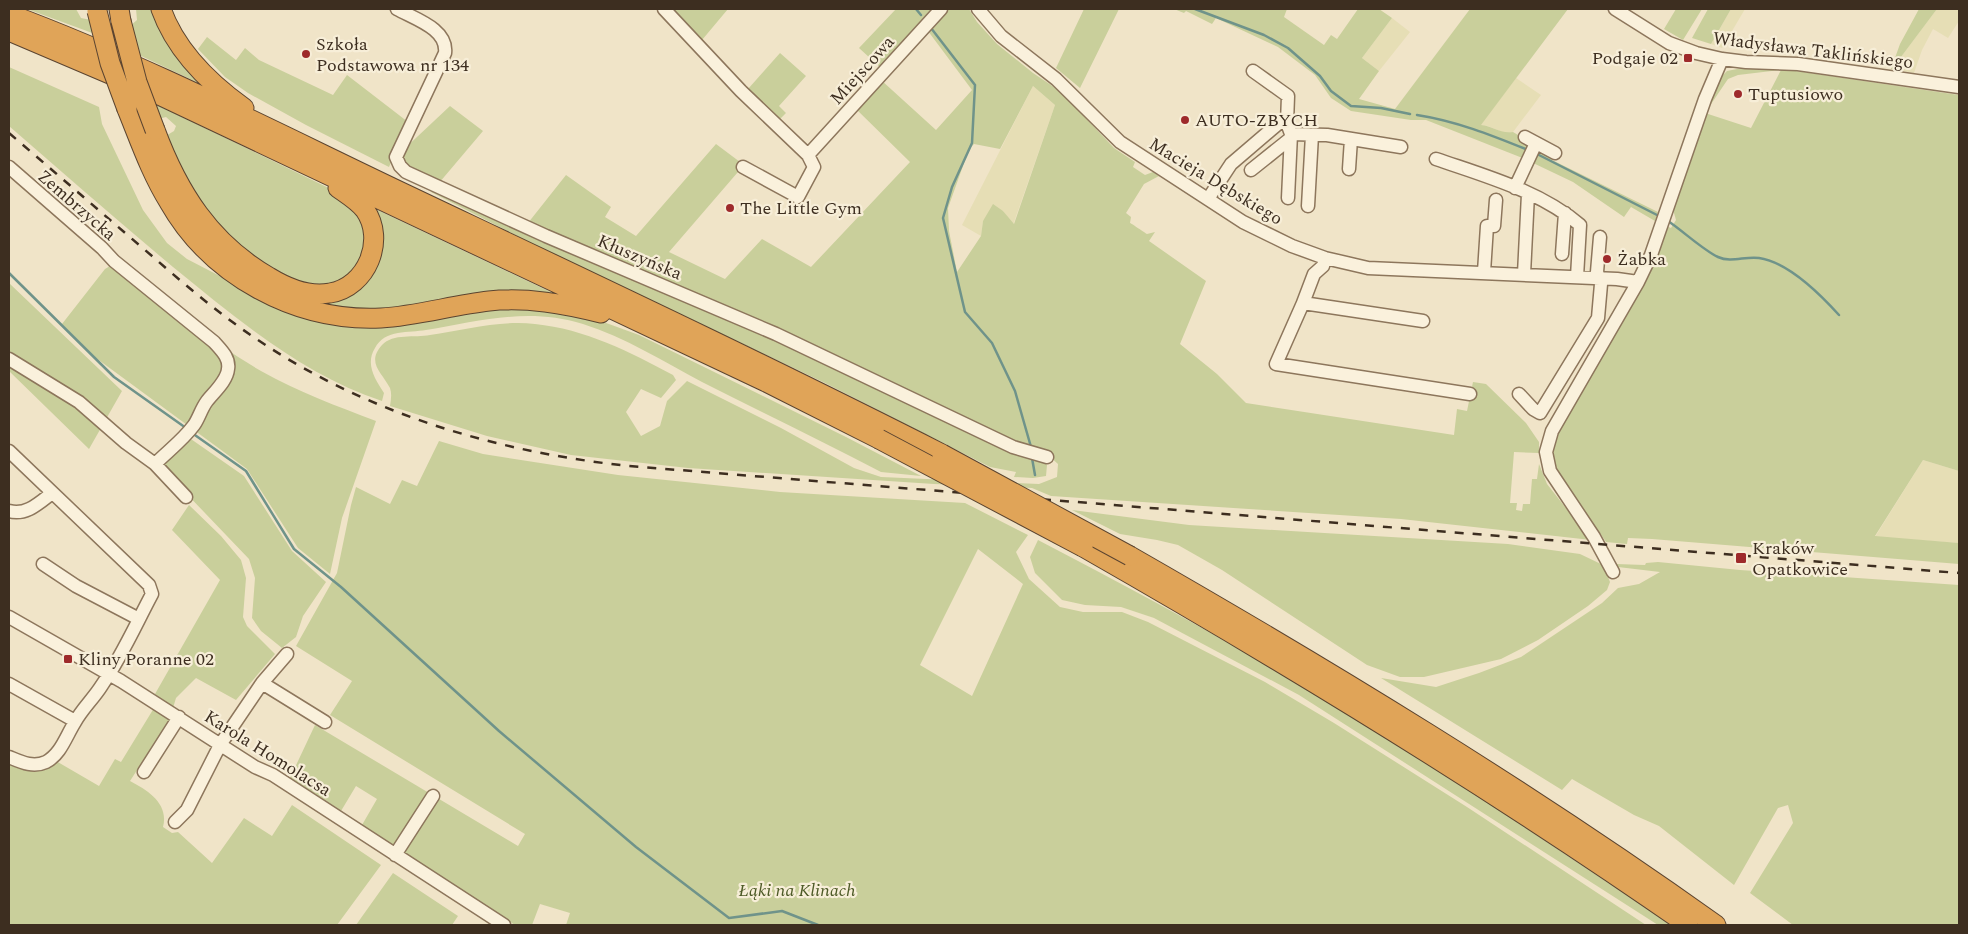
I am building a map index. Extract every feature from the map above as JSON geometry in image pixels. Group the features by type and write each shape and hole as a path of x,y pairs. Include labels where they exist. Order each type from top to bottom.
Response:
{"highway":[{"path":"161,9 183,49 210,81 230,98 284,136"},
{"path":"97,10 110,63 127,109 154,176 169,203 188,230 219,261 252,286 289,304 326,314 382,318 491,301 530,301 570,306 652,328"},
{"path":"9,14 121,60 284,136 770,367 942,454 1130,556 1248,624 1447,746 1551,813 1716,925"},
{"path":"120,15 137,82 169,164 192,206 213,233 229,249 263,274 290,288 319,294 339,291 357,279 368,265 374,247 372,226 364,210 352,198 287,155"},
{"path":"9,31 157,94 652,328 879,439 1083,547 1364,712 1533,820 1688,925"}],"street":[{"name":"Kłuszyńska","path":"397,9 432,28 441,35 446,44 445,54 396,157 400,166 406,172 546,236 776,334 1013,447 1047,458"},
{"path":"664,9 741,91 808,155 814,167 798,197 743,167"},
{"name":"Miejscowa","path":"808,155 941,9"},
{"name":"Macieja Dębskiego","path":"978,9 1001,36 1056,79 1120,142 1208,200 1260,231 1325,258 1382,269 1524,274 1638,282"},
{"name":"Władysława Taklińskiego","path":"1615,9 1669,43 1696,53 1722,59 1798,64 1959,87"},
{"path":"1614,572 1594,537 1552,477 1546,452 1552,432 1638,282 1651,255 1705,99 1722,59"},
{"path":"1253,71 1288,96 1290,132 1288,198"},
{"path":"1208,200 1231,164 1279,123 1290,132 1401,147"},
{"path":"1251,170 1290,132"},
{"path":"1308,206 1312,135"},
{"path":"1349,169 1351,139"},
{"path":"1515,188 1530,140 1554,152"},
{"path":"1436,159 1515,188 1566,213 1580,225 1577,277"},
{"name":"Zembrzycka","path":"9,167 123,268 224,352 228,361 228,370 223,381 202,409 189,431 155,464"},
{"path":"1524,274 1528,194"},
{"path":"1484,272 1488,226 1494,226 1496,200"},
{"path":"1562,254 1566,213"},
{"path":"1519,394 1533,409 1540,412 1598,318 1601,284 1597,272 1600,238"},
{"path":"1325,258 1323,266 1314,274 1276,364 1470,394"},
{"path":"1303,303 1423,321"},
{"path":"9,359 80,402 126,443 155,464 186,497"},
{"path":"9,451 149,586 152,594 109,675 75,721 56,755 46,762 34,765 9,757"},
{"path":"9,511 17,514 26,511 52,493"},
{"path":"42,564 76,586 139,619"},
{"name":"Karola Homolacsa","path":"9,617 179,717 220,746 255,767 273,775 504,925"},
{"path":"175,822 187,810 220,746 262,683 287,654"},
{"path":"262,683 325,722"},
{"path":"9,684 75,721"},
{"path":"144,772 179,717"},
{"path":"395,855 433,796"}],"shaded area":[{"path":"1731,9 1745,9 1722,48 1711,44"},
{"path":"1937,9 1959,9 1959,21 1948,38 1933,29 1922,50 1914,73 1897,70 1901,57"},
{"path":"1392,18 1410,32 1379,71 1362,58"},
{"path":"1516,78 1541,95 1513,132 1504,133 1488,126 1480,125"},
{"path":"1033,86 1055,105 1013,225 1003,211 983,221 981,236 962,225"},
{"path":"1923,460 1959,471 1959,543 1875,537"}],"green space":[{"path":"27,9 76,9 81,18 91,20 95,34"},
{"path":"136,9 154,9 205,86 137,54 130,26 137,20"},
{"path":"671,9 728,9 702,40"},
{"path":"896,9 936,9 882,69 859,48"},
{"path":"949,9 969,9 977,22 997,44 1033,73 1060,91 1114,148 1135,162 1133,167 1145,175 1153,172 1159,176 1144,184 1126,213 1131,217 1130,223 1147,234 1155,232 1149,241 1206,281 1180,344 1217,374 1246,403 1454,435 1457,409 1467,411 1473,382 1486,384 1526,423 1539,442 1539,453 1514,452 1510,503 1517,503 1516,510 1522,511 1523,504 1530,504 1532,479 1537,479 1539,464 1547,484 1591,540 1401,519 1051,496 1032,488 934,484 688,468 571,455 487,436 390,406 390,388 375,362 377,351 387,341 398,337 424,336 495,324 535,324 589,336 624,350 673,375 676,380 661,398 641,389 626,412 641,436 660,426 667,401 687,381 781,428 854,468 881,477 1039,484 1057,477 1058,464 1047,454 1020,447 528,223 566,175 611,207 605,217 636,236 716,144 744,165 669,252 725,279 762,239 811,267 910,162 855,108 881,80 936,130 972,90 928,31","holes":["1033,86 1055,105 1014,224 1003,211 993,204 983,221 981,236 957,272 949,231 948,208 969,149 974,144 1000,149"]},
{"path":"1084,9 1119,9 1080,88 1056,68"},
{"path":"1174,9 1287,9 1284,17 1324,45 1331,35 1337,39 1358,9 1379,9 1392,18 1362,58 1379,71 1359,99 1395,109 1470,9 1568,9 1481,125 1504,132 1513,132 1533,144 1525,159 1426,120 1411,120 1351,111 1331,98 1315,75 1278,47 1216,18 1212,24 1186,11 1184,13"},
{"path":"1676,9 1702,9 1683,40 1664,29"},
{"path":"1708,9 1731,9 1711,44 1692,38"},
{"path":"1919,9 1937,9 1901,57 1897,70 1891,69 1900,44"},
{"path":"207,37 236,60 245,48 259,60 333,95 347,75 408,122 389,167 306,125 248,93 225,77 198,49"},
{"path":"780,53 806,76 779,106 786,113 780,119 748,89"},
{"path":"9,67 99,107 102,124 143,210 167,243 187,259 268,301 320,319 513,305 598,320 639,335 921,476 881,472 629,343 599,329 563,319 543,316 504,317 391,335 379,342 372,354 371,360 372,371 384,393 382,401 353,390 298,361 246,325 111,215 9,126"},
{"path":"1783,67 1782,69 1959,95 1959,471 1923,460 1875,536 1959,543 1959,564 1652,539 1628,538 1627,544 1606,542 1552,463 1553,445 1564,419 1638,294 1653,264 1666,226 1671,228 1676,220 1672,206 1706,113 1751,128 1781,70 1738,75 1728,79 1707,110 1718,80 1727,71 1742,68"},
{"path":"153,103 339,193 361,214 367,252 342,283 308,288 256,262 205,213 164,137 174,131 176,126 166,117 158,119"},
{"path":"450,106 483,131 439,183 402,164 401,152"},
{"path":"1538,147 1554,154 1552,160 1658,212 1655,221 1631,207 1624,217 1573,182 1531,162"},
{"path":"167,171 271,284 358,287 371,207 557,295 409,309 336,310 261,285"},
{"path":"435,188 1037,457 1047,465 1046,476 1033,478 1014,477 1016,472 990,467 825,383 531,243 431,192"},
{"path":"115,263 204,333 261,371 303,392 376,421 342,518 330,574 298,548 247,469 96,358 62,324 105,269"},
{"path":"9,283 122,391 89,449 9,371"},
{"path":"188,437 244,476 292,551 326,582 303,616 296,637 282,648 261,631 252,618 255,578 249,559 160,466"},
{"name":"Łąki na Klinach","path":"439,441 483,454 618,475 780,492 965,503 1028,535 1016,552 1029,579 1060,607 1083,612 1122,612 1148,622 1265,682 1467,807 1646,925 566,925 570,913 540,904 532,925 515,925 362,825 377,799 356,786 341,811 290,778 315,725 518,846 525,834 330,715 352,681 296,646 337,573 356,487 390,504 402,480 417,486","holes":["978,549 1023,584 972,696 920,665"]},
{"path":"189,505 221,536 241,560 246,578 243,617 247,626 275,654 236,700 196,678 176,698 173,708 155,694 220,580 172,530"},
{"path":"1072,510 1189,525 1508,544 1580,554 1603,565 1610,582 1607,590 1588,606 1538,640 1501,659 1424,677 1400,677 1367,665 1222,570 1178,545 1120,534"},
{"path":"1038,540 1190,621 1339,708 1464,787 1671,925 1658,925 1299,695 1154,618 1121,607 1085,605 1062,600 1035,573 1030,557"},
{"path":"1658,562 1740,570 1959,585 1959,925 1793,925 1750,893 1793,823 1788,805 1778,808 1734,885 1659,826 1634,815 1572,779 1562,790 1381,678 1436,687 1521,657 1602,603 1618,588 1639,584 1660,572 1618,567 1616,564 1645,565 1646,563"},
{"path":"154,708 170,719 130,781 156,799 163,812 163,827 172,833 178,832 212,863 244,818 272,836 292,805 381,865 337,925 9,925 9,761 56,761 99,786 115,759 121,762"},
{"path":"393,873 458,916 452,925 356,925"}],"waterway":[{"path":"916,9 921,15"},
{"path":"1195,9 1264,35 1288,48 1320,76 1331,91 1351,106 1381,108 1410,114"},
{"path":"931,28 975,85 972,143 952,187 943,218 965,312 992,343 1015,391 1031,447"},
{"path":"1417,115 1460,125 1528,150"},
{"path":"1537,154 1659,216"},
{"path":"1668,221 1718,257 1723,259 1759,258 1770,261 1792,272 1823,298 1839,315"},
{"path":"9,273 114,377 186,428"},
{"path":"192,433 246,471 294,549 341,587 499,731 636,847 729,918 782,911 818,925"},
{"path":"1032,458 1035,475"}],"railway":[{"path":"9,133 176,277 252,336 295,363 339,387 433,425 530,451 579,460 629,466 1959,573"}],"place":[{"name":"Szkoła Podstawowa nr 134","path":"306,54"},
{"name":"Podgaje 02","path":"1688,58"},
{"name":"Tuptusiowo","path":"1738,94"},
{"name":"AUTO-ZBYCH","path":"1185,120"},
{"name":"The Little Gym","path":"730,208"},
{"name":"Żabka","path":"1607,259"},
{"name":"Kraków Opatkowice","path":"1741,558"},
{"name":"Kliny Poranne 02","path":"68,659"}]}
